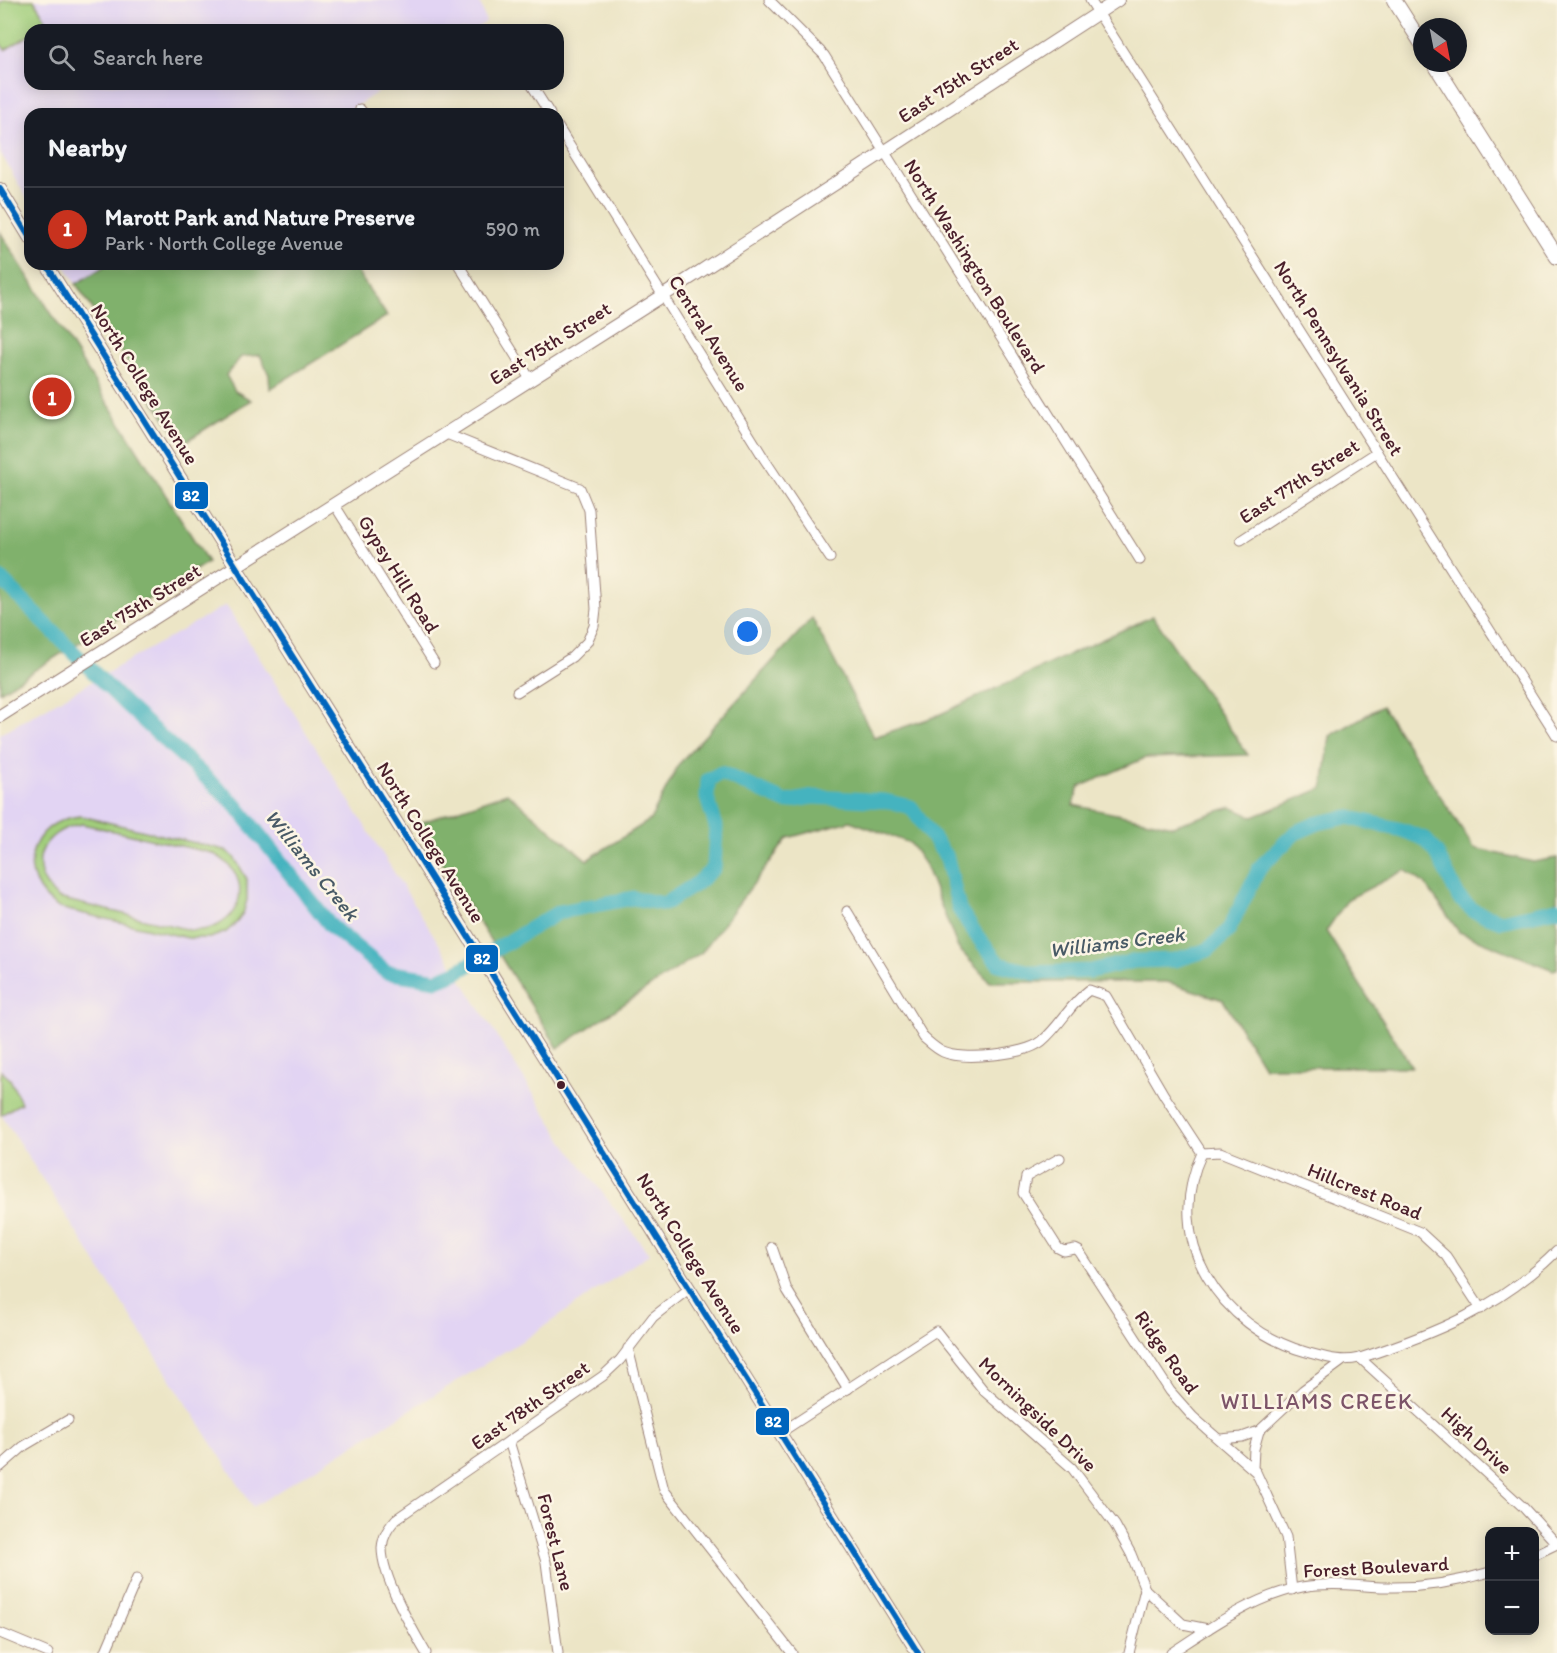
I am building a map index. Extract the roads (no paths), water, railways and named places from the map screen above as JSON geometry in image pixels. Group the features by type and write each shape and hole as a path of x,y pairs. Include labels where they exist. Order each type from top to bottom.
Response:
{"main road":[{"name":"East 75th Street","path":"0,716 237,568 444,433 664,295 1118,0"},
{"path":"1394,0 1413,30"},
{"path":"1440,72 1557,258"},
{"path":"0,189 24,228"},
{"name":"North College Avenue","path":"50,270 918,1653"}],"street":[{"name":"North Washington Boulevard","path":"769,0 824,55 1140,560"},
{"name":"North Pennsylvania Street","path":"1090,0 1557,736"},
{"path":"535,90 546,108"},
{"name":"Central Avenue","path":"564,137 772,470 830,558"},
{"path":"462,270 530,379"},
{"path":"444,433 580,488 589,510 596,609 593,629 587,642 572,657 517,692"},
{"name":"East 77th Street","path":"1240,540 1377,452"},
{"name":"Gypsy Hill Road","path":"334,504 435,663"},
{"path":"847,911 924,1038 943,1052 965,1056 1026,1049 1040,1042 1055,1029 1073,1002 1089,990 1106,996 1164,1095 1202,1153 1192,1187 1191,1218 1198,1254 1214,1287 1233,1311 1263,1335 1294,1348 1341,1362"},
{"name":"Hillcrest Road","path":"1202,1153 1220,1152 1420,1232 1446,1256 1481,1309"},
{"name":"Ridge Road","path":"1060,1158 1026,1177 1023,1193 1058,1248 1064,1251 1075,1249 1079,1251 1170,1391 1193,1417 1253,1468 1286,1538 1292,1590"},
{"path":"772,1247 787,1290 848,1389 780,1433"},
{"path":"1221,1439 1242,1437 1259,1431 1303,1390 1341,1362 1430,1334 1481,1309 1511,1291 1557,1251"},
{"name":"East 78th Street","path":"426,1653 389,1576 382,1554 383,1541 389,1527 396,1519 603,1376 653,1317 690,1288"},
{"name":"Morningside Drive","path":"848,1389 936,1331 978,1386 1063,1459 1093,1493 1128,1548 1145,1588 1183,1624 1208,1629"},
{"path":"628,1348 664,1490 792,1653"},
{"name":"High Drive","path":"1359,1358 1527,1511 1557,1544"},
{"path":"0,1467 24,1446 68,1420"},
{"path":"1253,1468 1254,1449 1259,1431"},
{"name":"Forest Lane","path":"509,1441 548,1570 558,1653"},
{"path":"1539,1553 1557,1544"},
{"name":"Forest Boulevard","path":"1172,1653 1240,1611 1292,1590 1326,1585 1419,1587 1466,1580 1485,1574"},
{"path":"105,1653 136,1578"},
{"path":"1129,1653 1145,1588"},
{"path":"0,1633 48,1653"}],"waterway":[{"name":"Williams Creek","path":"0,578 125,704 235,804 331,926 386,972 437,980 457,972 559,912 633,898 664,904 696,884 714,868 716,826 707,798 708,780 721,773 786,802 813,797 885,801 911,807 947,858 959,909 977,936 999,964 1034,973 1091,971 1135,961 1175,960 1208,950 1228,931 1260,867 1295,833 1318,823 1347,817 1402,830 1425,839 1436,852 1459,898 1474,911 1501,921 1557,909"}],"place":[{"name":"Marott Park and Nature Preserve","path":"52,397"}],"district":[{"name":"WILLIAMS CREEK","path":"1317,1401"}]}
